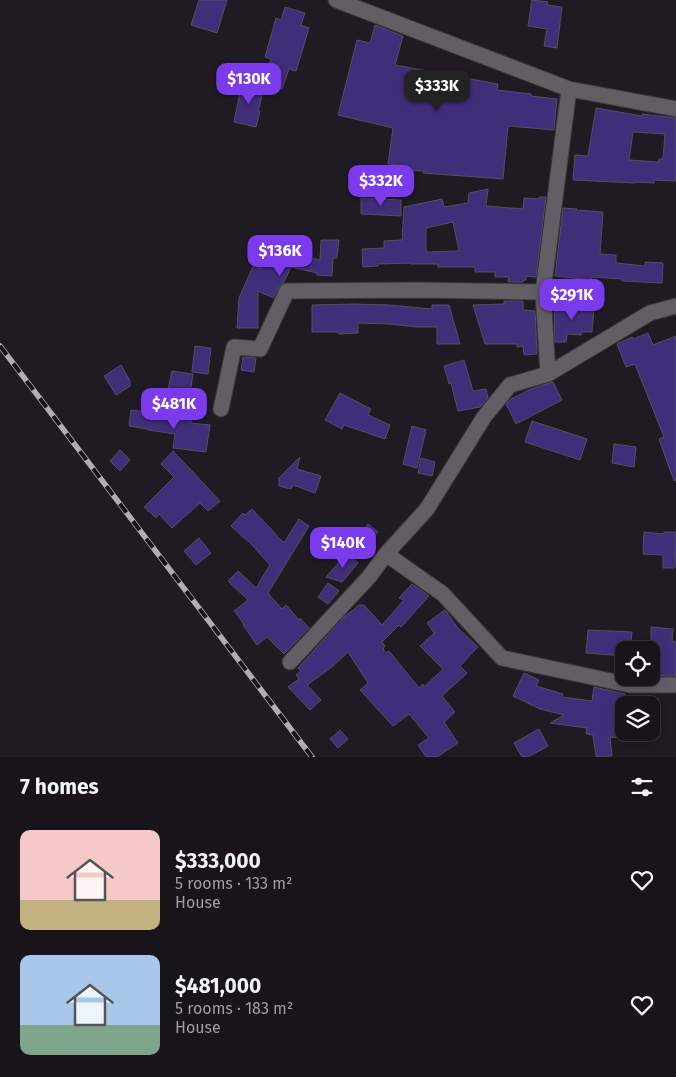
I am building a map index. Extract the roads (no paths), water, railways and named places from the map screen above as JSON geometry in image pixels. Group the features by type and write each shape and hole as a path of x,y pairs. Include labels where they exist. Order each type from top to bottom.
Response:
{"street":[{"path":"336,0 568,89 676,108"},
{"path":"548,374 543,292 568,89"},
{"path":"221,409 234,347 260,348 287,291 418,290 543,292"},
{"path":"290,662 368,578 386,554 427,509 484,417 510,385 548,374 650,313 676,306"},
{"path":"386,554 443,594 502,658 630,685 676,685"}],"railway":[{"path":"0,346 312,757"}]}
